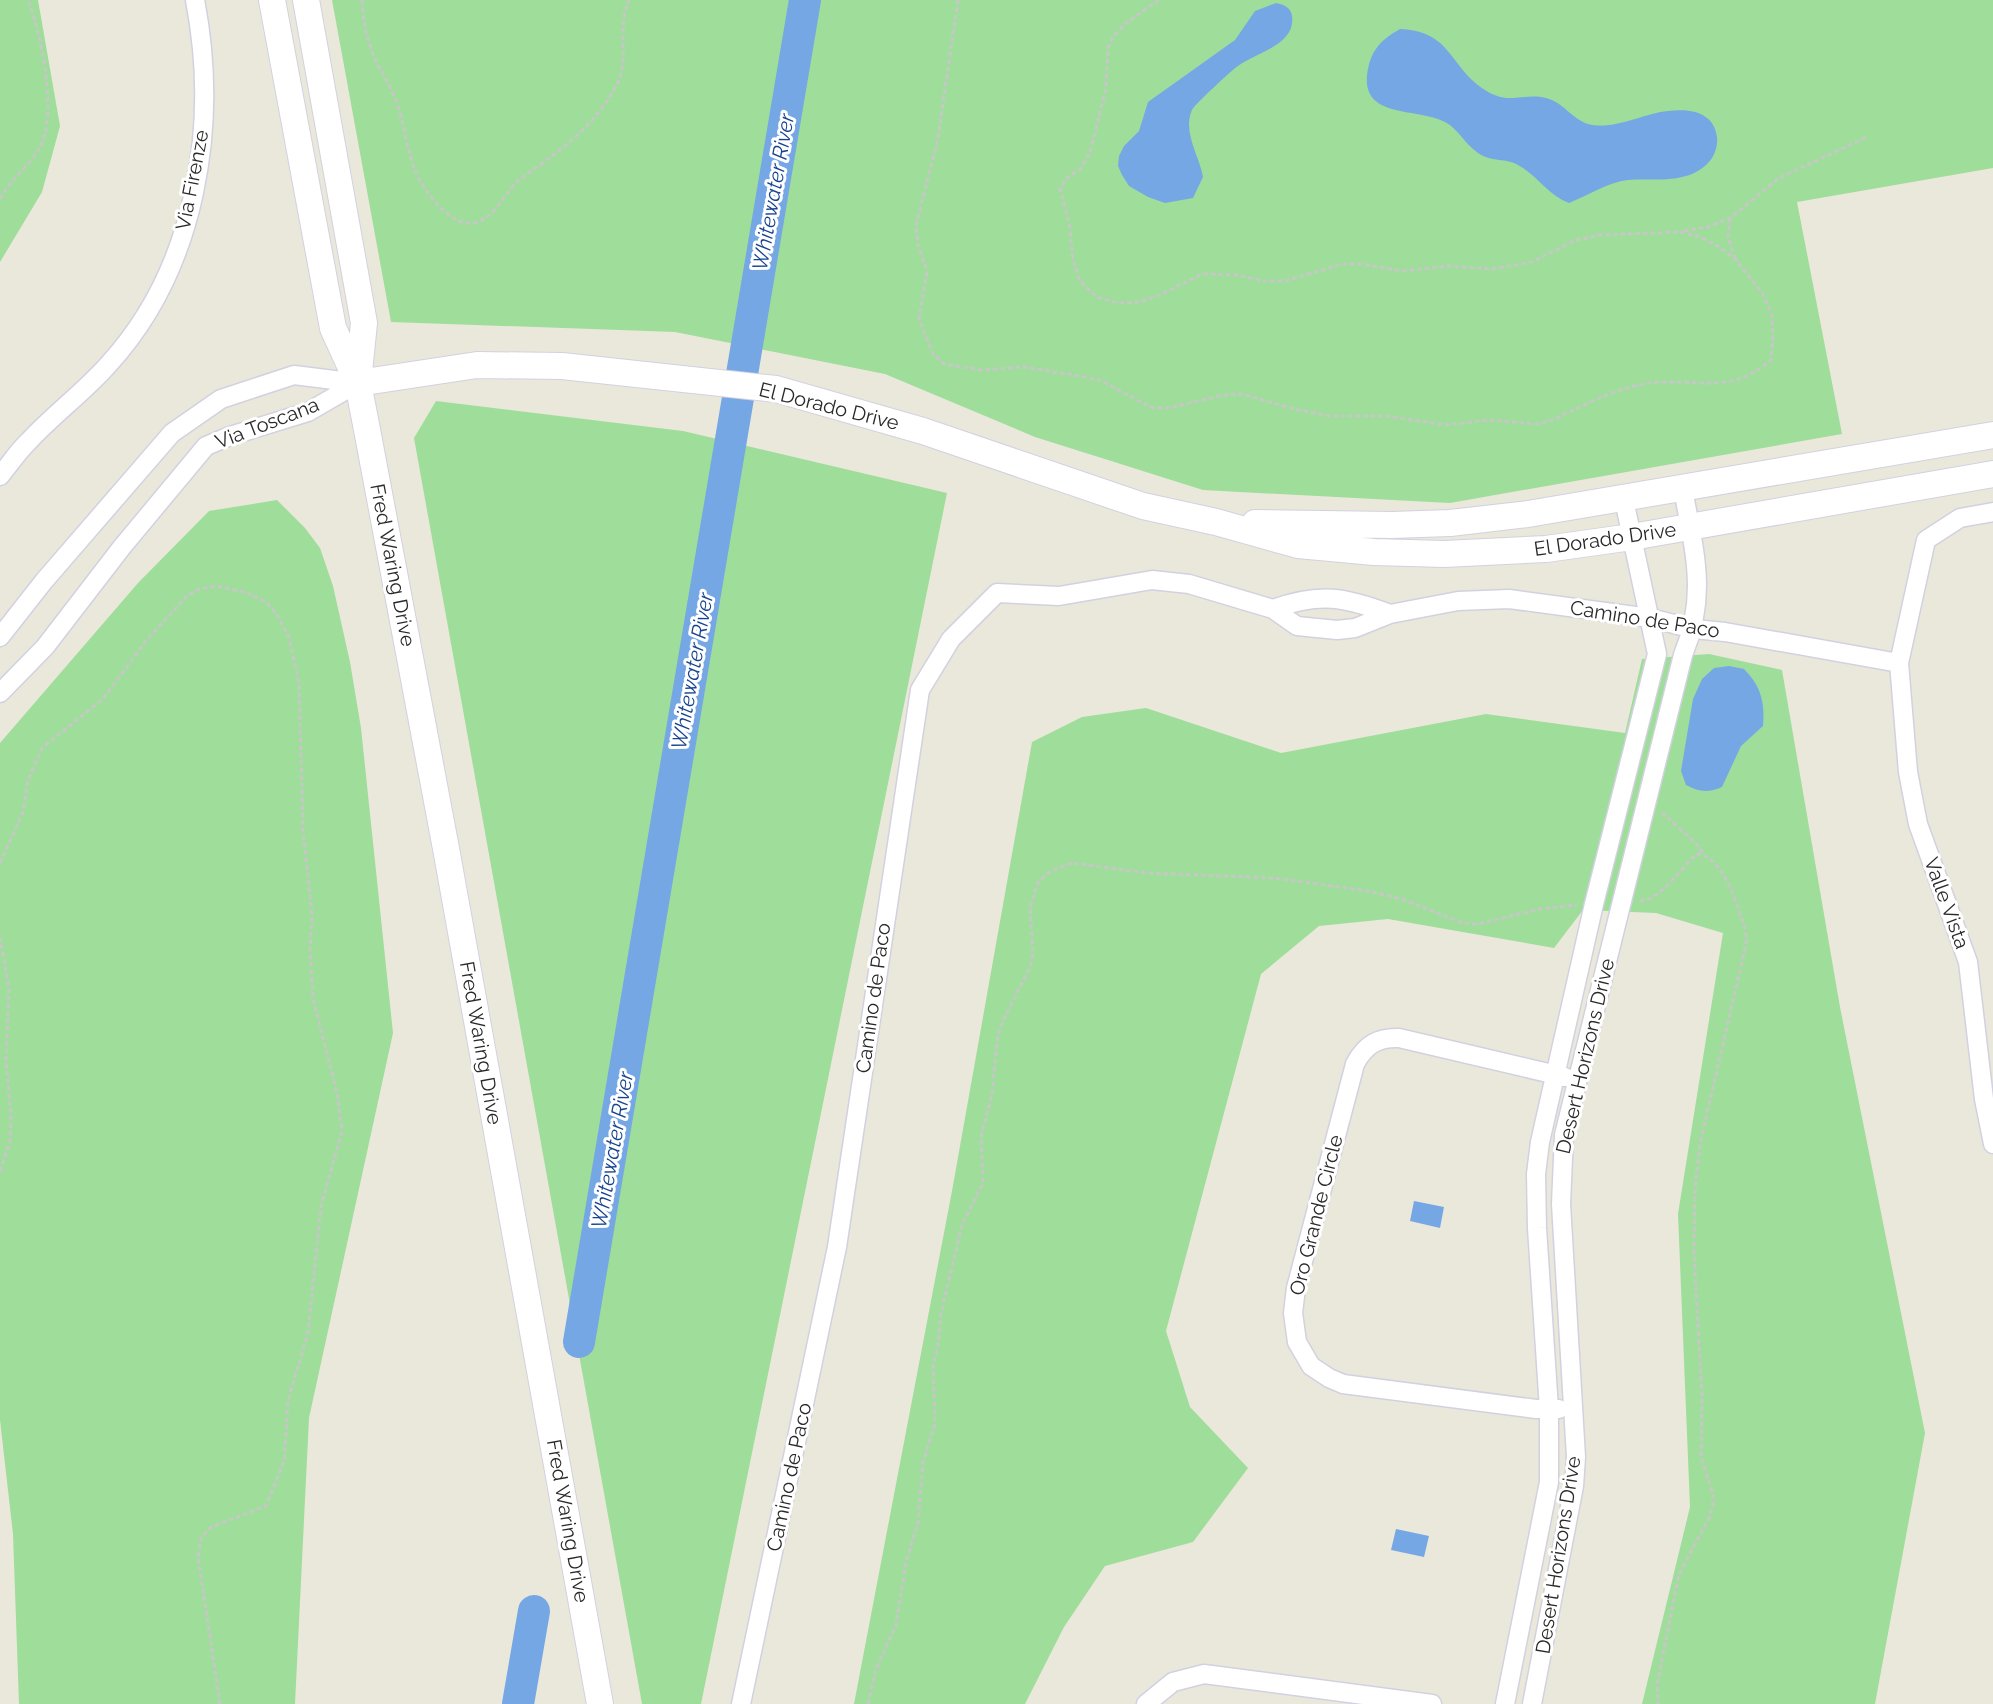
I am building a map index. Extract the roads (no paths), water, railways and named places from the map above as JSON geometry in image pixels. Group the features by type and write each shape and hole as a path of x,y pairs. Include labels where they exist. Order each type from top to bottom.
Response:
{"main road":[{"name":"Fred Waring Drive","path":"272,0 333,328 358,383 452,877 600,1704"},
{"name":"Fred Waring Drive","path":"306,0 364,323 358,383"},
{"name":"El Dorado Drive","path":"358,383 477,365 562,366 776,389 923,431 1143,506 1216,522 1298,545 1386,553 1499,553 1632,537 1993,474"},
{"name":"El Dorado Drive","path":"1216,522 1381,525 1450,523 1624,500 1993,435"}],"street":[{"name":"Via Firenze","path":"0,476 29,441 109,364 140,324 169,271 188,221 205,108 203,41 195,0"},
{"name":"Via Toscana","path":"0,637 66,555 172,433 221,399 294,375 358,383"},
{"name":"Via Toscana","path":"0,693 45,647 122,547 206,447 230,436 308,412 358,383"},
{"name":"Desert Horizons Drive","path":"1532,1704 1574,1486 1575,1409 1561,1166 1564,1135 1683,655 1694,629 1700,580 1683,489"},
{"name":"Desert Horizons Drive","path":"1505,1704 1546,1504 1550,1453 1536,1174 1555,1074 1657,654 1624,500"},
{"name":"Valle Vista","path":"1993,512 1960,518 1926,540 1899,663 1910,782 1918,824 1968,962 1984,1099 1993,1144"},
{"name":"Camino de Paco","path":"741,1704 837,1247 920,690 951,639 997,592 1059,596 1152,580 1189,584 1273,609 1297,626 1337,630 1355,628 1390,614 1458,601 1509,599 1650,618 1694,629 1725,632 1899,663"},
{"name":"Camino de Paco","path":"1273,609 1298,600 1341,598 1390,614"},
{"name":"Oro Grande Circle","path":"1575,1409 1549,1409 1342,1384 1311,1366 1297,1341 1293,1313 1296,1288 1355,1064 1368,1046 1388,1037 1399,1038 1576,1080"},
{"path":"1146,1704 1173,1682 1204,1674 1432,1704"}],"water":[{"path":"1276,3 1290,10 1292,26 1288,34 1274,47 1234,69 1192,110 1189,118 1190,136 1203,177 1193,198 1165,203 1148,197 1129,186 1118,166 1119,156 1124,146 1139,131 1148,102 1235,40 1255,11"},
{"path":"1400,29 1417,31 1440,43 1473,81 1494,95 1509,98 1530,96 1546,98 1588,124 1608,125 1668,111 1685,110 1700,114 1711,122 1715,129 1717,140 1714,153 1709,162 1691,174 1671,179 1620,181 1569,203 1555,195 1518,165 1487,158 1478,153 1450,125 1439,119 1395,110 1382,105 1373,98 1367,86 1368,69 1372,56 1383,41"},
{"path":"1729,666 1744,669 1758,688 1763,709 1763,726 1741,746 1722,787 1708,791 1695,789 1686,785 1681,771 1693,699 1702,679 1714,668"},
{"path":"1414,1201 1444,1207 1440,1228 1410,1221"},
{"path":"1396,1529 1429,1536 1424,1557 1391,1550"}],"waterway":[{"name":"Whitewater River","path":"579,1342 805,0"},
{"name":"Whitewater River","path":"518,1704 534,1611"}]}
